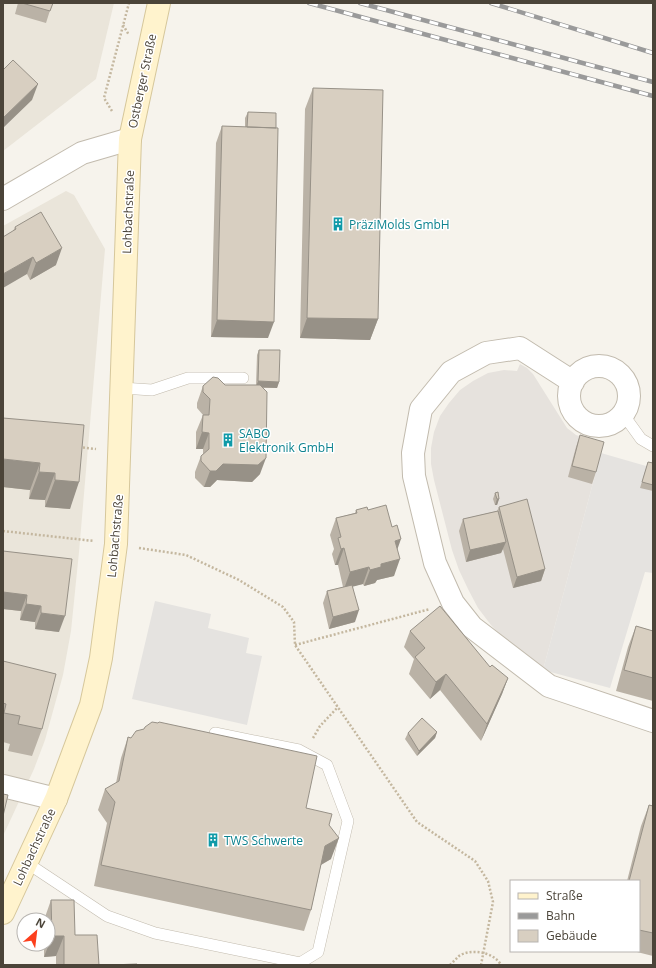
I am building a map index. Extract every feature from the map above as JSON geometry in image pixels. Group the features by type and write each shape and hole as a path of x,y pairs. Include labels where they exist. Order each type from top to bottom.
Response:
{"street":[{"name":"Ostberger Straße","path":"3,199 82,153 130,139 159,3"},
{"name":"Lohbachstraße","path":"3,914 56,799 91,705 101,658 116,544 130,139"},
{"path":"573,382 520,348 486,353 451,372 421,409 413,453 414,476 435,563 454,603 472,627 549,686 653,721"},
{"path":"604,367 613,370 620,376 628,387 628,402 623,414 608,425 594,425 585,422 578,417 570,405 569,395 573,382 582,372 590,368 604,367"},
{"path":"3,786 56,799"}],"lane":[{"path":"122,388 152,390 188,378 243,378"},
{"path":"623,414 641,438 653,446"},
{"path":"27,863 107,916 155,933 300,963 318,952 348,821 327,765 299,750 215,732"}],"path":[{"path":"129,3 104,98 130,139"},
{"path":"73,447 120,451"},
{"path":"3,531 116,544 186,556 238,580 283,607 294,622 295,645 417,822 475,862 488,881 493,902 481,965"},
{"path":"295,645 454,603"},
{"path":"305,753 320,726 338,707"},
{"path":"450,965 459,956 468,952 484,953 499,961 501,965"}],"shaded area":[{"path":"3,3 114,3 96,79 3,151"},
{"path":"66,191 74,195 105,249 79,552 71,631 63,675 45,740 34,769 3,836 3,226"},
{"path":"520,364 533,374 567,428 576,435 587,439 601,453 543,670 505,640 478,608 459,570 452,550 431,464 431,448 434,432 440,416 460,390 488,373 504,370 517,371"},
{"path":"601,453 653,468 653,573 645,572 610,688 543,670"},
{"path":"155,601 211,614 208,628 249,638 246,653 262,656 247,725 132,699"}],"building":[{"path":"22,3 53,3 50,11"},
{"path":"13,60 38,84 3,118 3,70"},
{"name":"PräziMolds GmbH","path":"313,88 383,90 378,319 307,318"},
{"path":"248,112 276,113 276,128 247,127"},
{"path":"222,126 278,128 274,322 217,320"},
{"path":"41,212 62,248 36,263 33,257 3,274 3,237 16,229 15,227"},
{"path":"259,350 280,350 279,382 258,381"},
{"name":"SABO Elektronik GmbH","path":"213,377 218,378 225,385 260,385 267,392 266,458 258,465 223,464 216,471 210,471 201,461 201,456 209,449 209,433 202,432 203,415 209,415 210,399 203,392 203,386"},
{"path":"3,418 84,425 79,482 55,480 55,473 39,472 40,463 3,459"},
{"path":"580,435 604,442 596,472 572,466"},
{"path":"648,462 653,463 653,485 642,482"},
{"path":"498,492 499,499 497,499 495,493"},
{"path":"527,499 545,569 517,577 499,507"},
{"path":"386,505 392,527 397,525 401,539 395,541 400,559 381,564 381,567 370,570 369,567 350,572 344,548 341,549 338,538 341,537 336,518 357,513 356,510 367,507 368,510"},
{"path":"498,511 506,542 470,550 463,519"},
{"path":"3,551 72,559 65,616 41,613 41,606 26,604 27,595 3,592"},
{"path":"352,585 359,610 333,617 327,591"},
{"path":"440,606 490,667 492,665 508,678 487,724 446,674 436,682 415,657 425,648 410,631"},
{"path":"636,626 653,631 653,678 624,670"},
{"path":"3,661 56,674 42,729 18,724 20,716 4,713 6,704 3,703"},
{"path":"422,718 437,732 419,751 408,733"},
{"name":"TWS Schwerte","path":"152,722 159,722 317,756 306,808 332,814 329,825 339,838 325,846 311,910 101,865 115,802 105,789 119,781 128,737 131,738 136,731 144,729"},
{"path":"3,794 8,795 3,816"},
{"path":"649,805 653,806 653,933 640,930 640,880 629,880"},
{"path":"51,900 74,900 75,935 97,935 99,965 64,965 64,936 56,936 56,912 51,912"},
{"path":"137,964 137,965 110,965"}],"railway":[{"path":"309,3 653,96"},
{"path":"360,3 653,82"},
{"path":"491,3 653,53"}],"place":[{"name":"PräziMolds GmbH","path":"338,224"},
{"name":"SABO Elektronik GmbH","path":"228,440"},
{"name":"TWS Schwerte","path":"213,840"}]}
